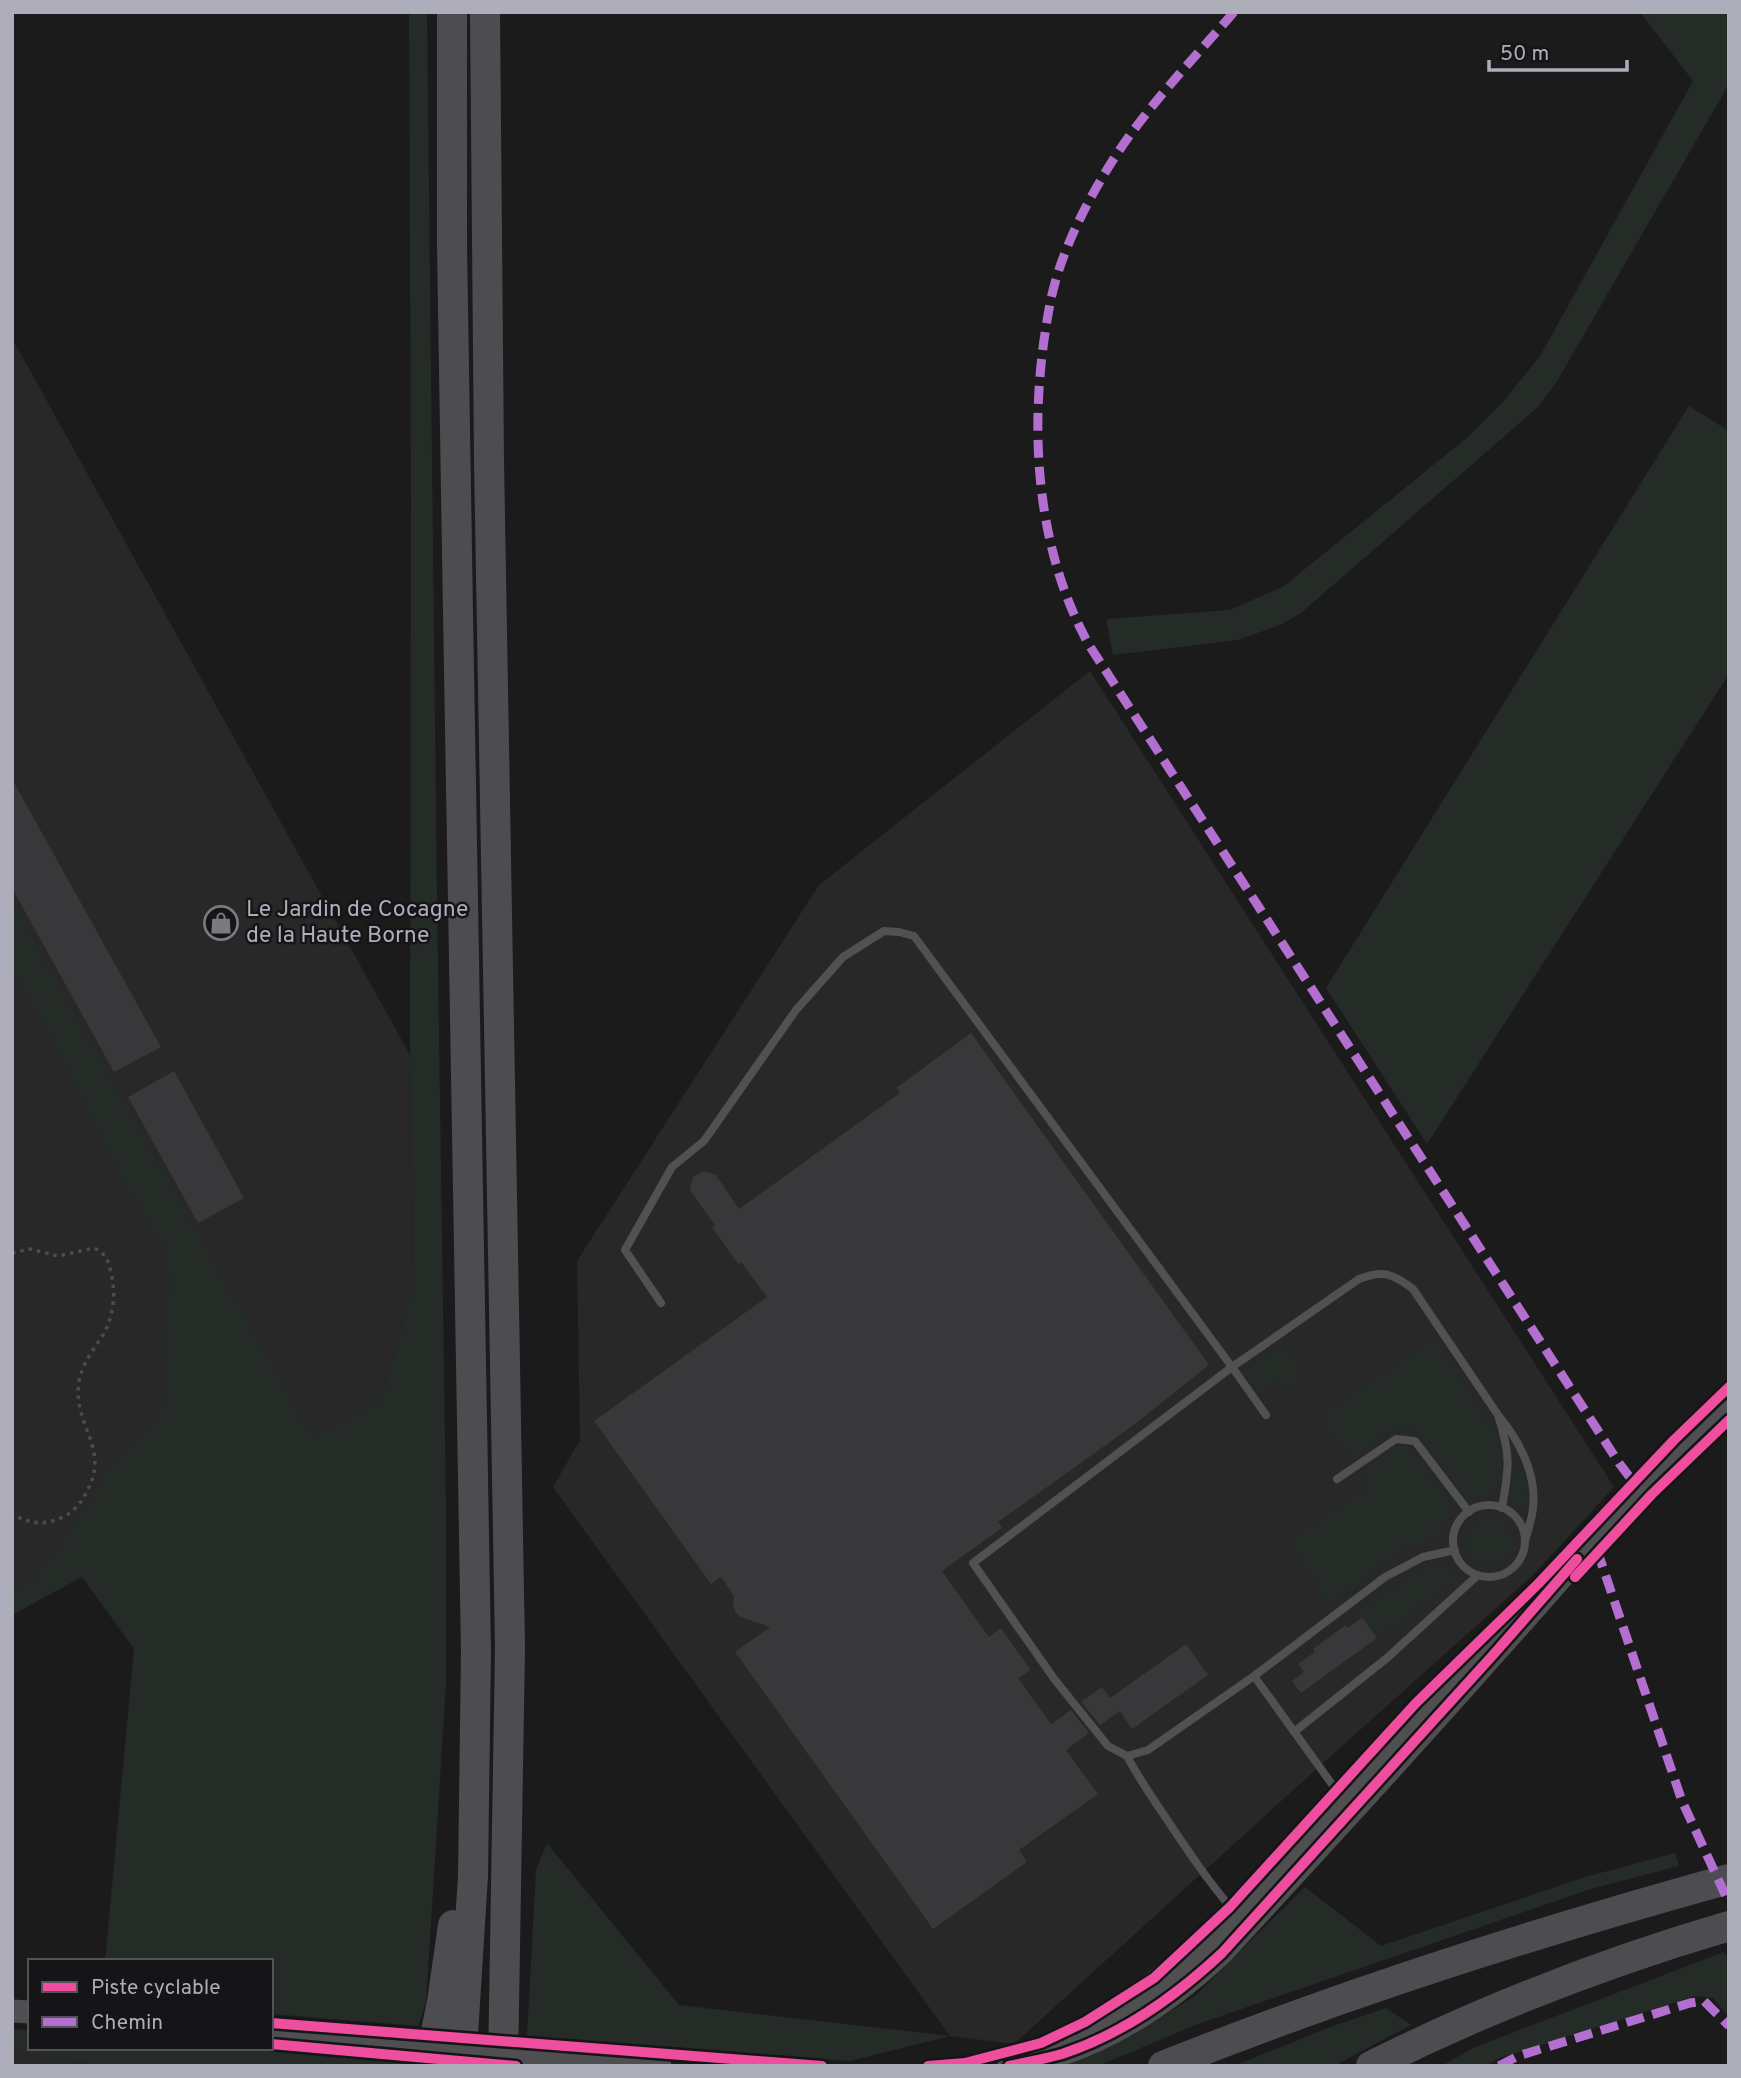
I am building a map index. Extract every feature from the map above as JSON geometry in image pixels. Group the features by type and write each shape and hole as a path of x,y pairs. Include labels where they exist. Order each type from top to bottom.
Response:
{"highway":[{"path":"452,12 452,233 475,1579 475,1824 461,2066"},
{"path":"485,12 489,462 509,1587 503,2066"},
{"path":"429,2066 448,1966 458,1872 475,1579"},
{"path":"1163,2066 1342,1999 1489,1949 1601,1914 1729,1879"},
{"path":"495,2066 505,1923"},
{"path":"1371,2066 1528,1994 1729,1926"}],"main road":[{"path":"1007,2066 1064,2053 1149,2012 1181,1989 1222,1953 1425,1703 1594,1540 1678,1451 1729,1404"},
{"path":"1007,2066 1056,2045 1137,1996 1183,1961 1345,1803"},
{"path":"273,2032 660,2066"}],"lane":[{"path":"661,1303 625,1250 673,1167 704,1141 796,1010 843,957 884,931 899,932 914,936 1266,1415"},
{"path":"1455,1550 1423,1557 1385,1577 1254,1676 1148,1750 1127,1756 1108,1746 1055,1681 973,1563 1231,1367 1359,1279 1383,1273 1398,1278 1413,1289 1516,1439 1531,1477 1534,1506 1523,1553 1517,1564 1508,1573 1496,1577 1471,1573 1462,1565 1453,1542 1455,1529 1469,1512 1483,1506 1502,1508 1517,1518 1525,1541"},
{"path":"1498,1415 1509,1458 1502,1508"},
{"path":"1337,1479 1396,1439 1415,1441 1469,1512"},
{"path":"1294,1732 1387,1658 1478,1575"},
{"path":"1254,1676 1345,1803"},
{"path":"1127,1756 1136,1774 1210,1884 1234,1911"}],"path":[{"path":"12,1253 30,1249 58,1256 94,1248 106,1256 115,1294 112,1314 104,1334 85,1361 79,1382 83,1418 96,1452 95,1471 90,1488 81,1503 69,1514 48,1523 36,1523 12,1514"}],"shaded area":[{"path":"409,12 427,12 446,1682 426,2003 418,2026 273,2014 273,1959 105,1959 134,1649 82,1577 12,1615 12,1591 36,1577 52,1557 109,1468 127,1445 148,1430 163,1407 166,1381 162,1351 163,1329 170,1289 166,1253 110,1158 83,1097 12,972 12,902 313,1438 381,1399 412,1290"},
{"path":"1640,12 1729,12 1729,84 1556,383 1537,408 1301,613 1280,625 1238,640 1113,655 1106,619 1230,610 1284,586 1469,436 1502,403 1540,356 1693,81"},
{"path":"12,338 410,1055 412,1291 381,1399 12,1615"},
{"path":"1689,406 1729,431 1729,674 1427,1144 1326,988"},
{"path":"1090,671 1614,1487 1532,1576 1014,2044 950,2036 553,1487 580,1440 577,1261 819,885"},
{"path":"1435,1338 1497,1435 1503,1457 1502,1479 1492,1494 1466,1498 1413,1430 1393,1430 1350,1460 1319,1417"},
{"path":"1283,1345 1303,1371 1302,1378 1283,1392 1275,1381 1260,1394 1246,1375 1247,1369"},
{"path":"1397,1444 1410,1447 1452,1504 1448,1520 1435,1537 1400,1553 1330,1606 1287,1542 1369,1487 1360,1473"},
{"path":"1517,1452 1527,1484 1526,1513 1509,1501"},
{"path":"1489,1517 1506,1524 1513,1541 1506,1558 1489,1565 1472,1558 1465,1541 1472,1524"},
{"path":"1442,1568 1457,1573 1456,1581 1377,1638 1358,1612 1414,1572"},
{"path":"547,1843 679,2005 950,2036 850,2061 527,2036 536,1870"},
{"path":"1675,1853 1679,1866 1591,1889 1198,2024 1098,2066 1063,2066 1133,2035 1195,1996 1305,1887 1381,1946 1585,1877"},
{"path":"1724,1952 1729,1959 1729,2017 1713,1998 1695,1996 1500,2058 1485,2066 1441,2066 1475,2047"},
{"path":"1386,2008 1411,2025 1334,2066 1234,2066 1330,2027"},
{"path":"12,2029 28,2030 28,2050 262,2050 414,2063 413,2066 102,2066 12,2051"},
{"path":"12,2051 102,2066 12,2066"}],"building":[{"path":"12,779 161,1047 114,1072 12,888"},
{"path":"971,1033 1209,1365 1131,1427 998,1522 1002,1528 942,1571 989,1637 1001,1628 1031,1670 1018,1678 1051,1724 1071,1710 1089,1733 1066,1750 1098,1794 1019,1850 1027,1862 933,1929 735,1652 770,1627 736,1613 734,1596 721,1577 711,1584 594,1421 767,1297 741,1262 738,1264 712,1227 715,1225 691,1192 690,1185 694,1176 704,1171 716,1175 739,1209 900,1093 896,1088"},
{"path":"174,1071 244,1198 198,1223 128,1097"},
{"path":"1362,1617 1377,1638 1301,1693 1292,1681 1304,1672 1298,1664 1315,1652 1313,1649"},
{"path":"1186,1644 1208,1675 1132,1729 1120,1711 1100,1725 1081,1702 1102,1687 1110,1698"}],"marked path":[{"path":"1234,12 1164,92 1116,156 1086,207 1060,268 1051,299 1044,342 1038,431 1040,476 1056,563 1070,605 1089,645 1619,1463 1638,1488"},
{"path":"1597,1550 1682,1801 1729,1903"},
{"path":"1499,2066 1518,2056 1690,2003 1704,2001 1729,2026"}],"cycle path":[{"path":"928,2066 965,2063 1041,2043 1085,2022 1154,1978 1230,1907 1416,1703 1538,1584 1674,1440 1729,1387"},
{"path":"1575,1577 1652,1494 1729,1420"},
{"path":"1009,2066 1062,2054 1127,2025 1167,1999 1222,1953 1577,1559"},
{"path":"273,2023 822,2066"},
{"path":"273,2044 516,2066"}],"place":[{"name":"Le Jardin de Cocagne de la Haute Borne","path":"221,923"}]}
